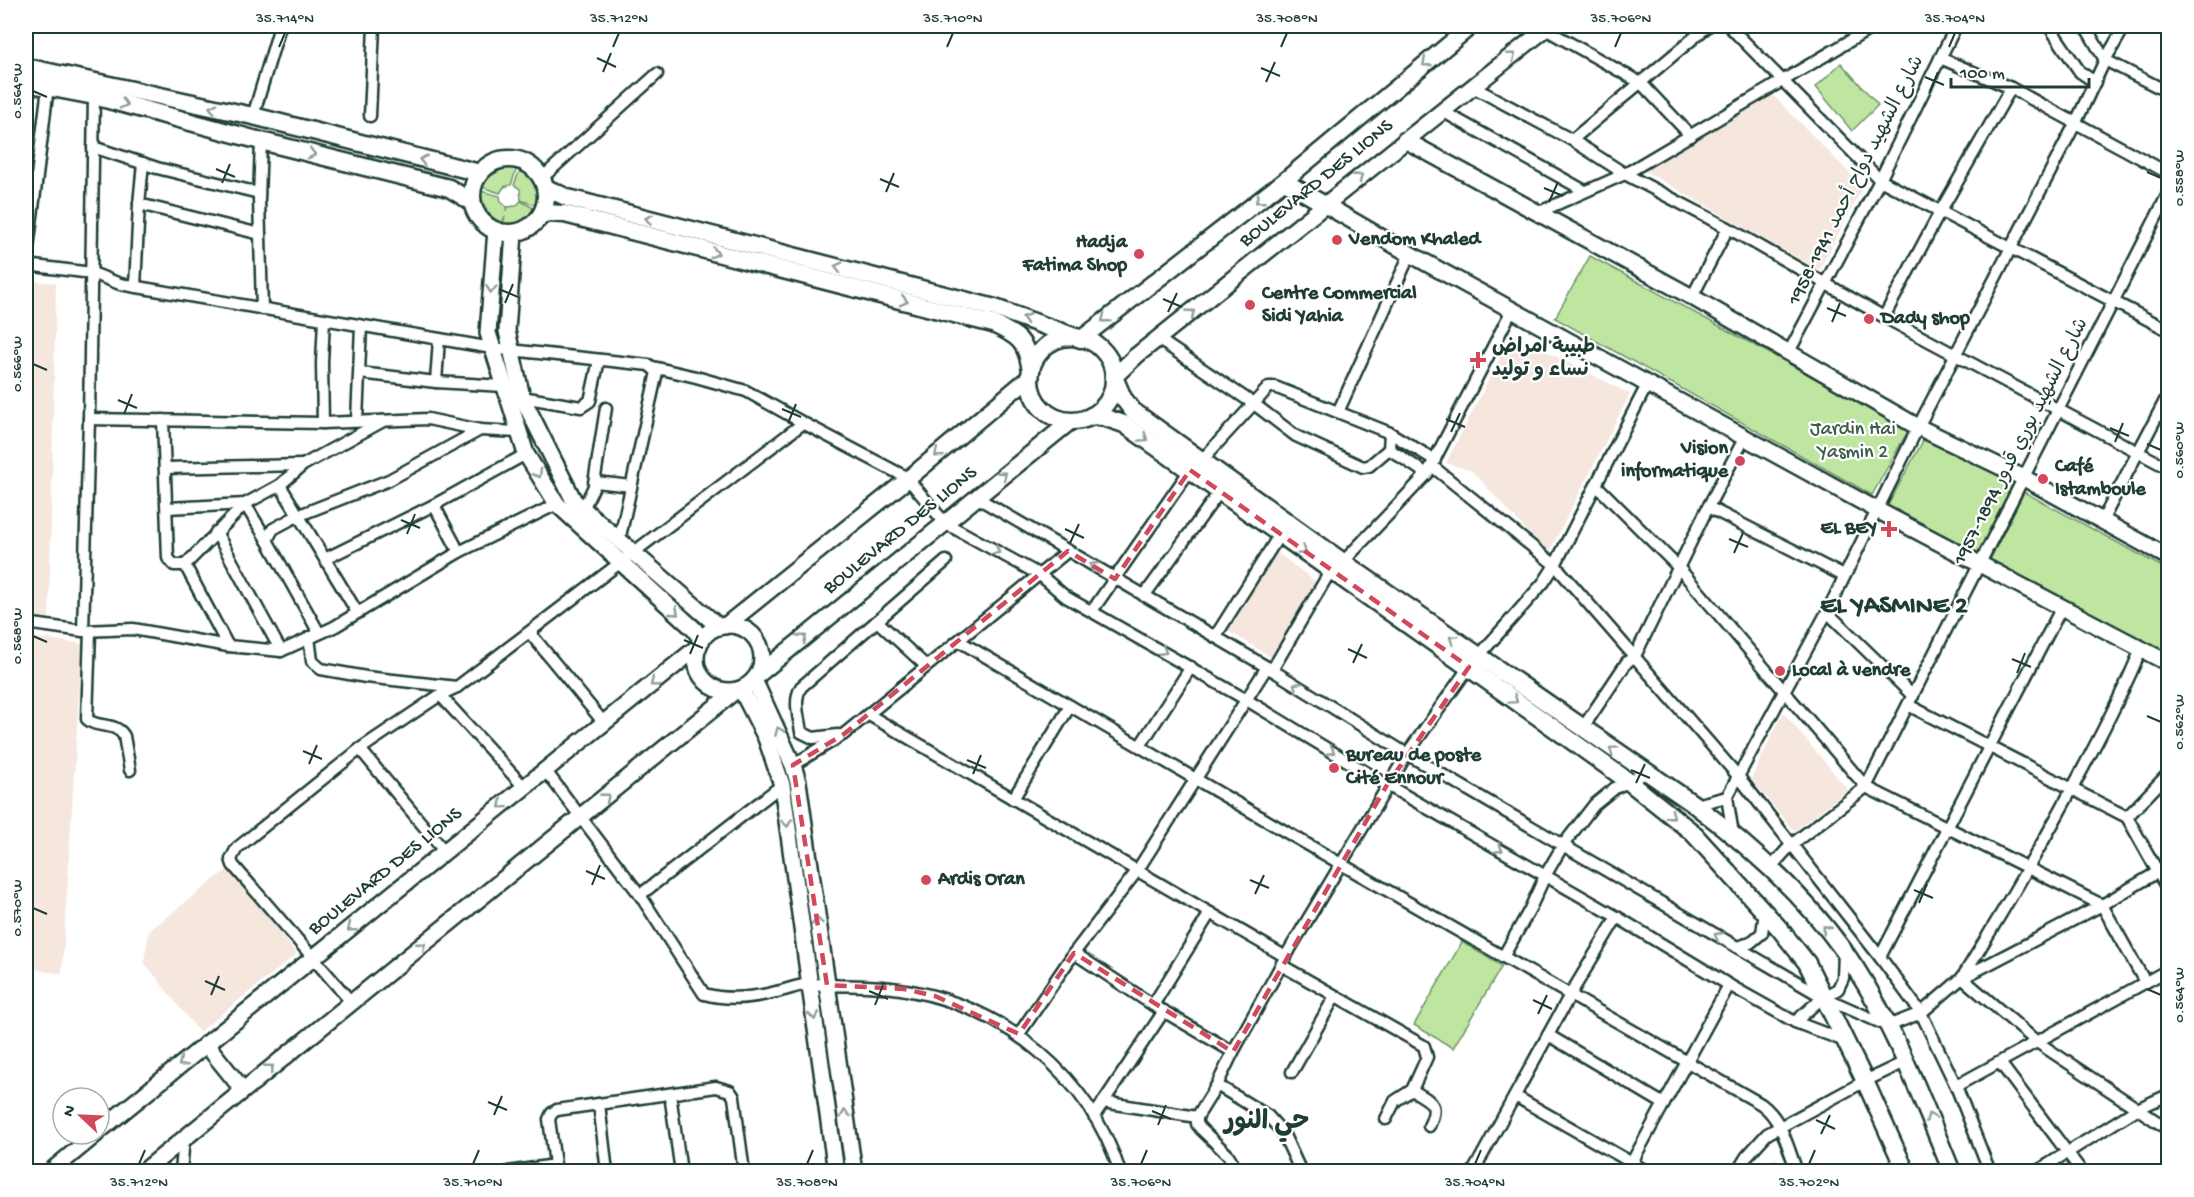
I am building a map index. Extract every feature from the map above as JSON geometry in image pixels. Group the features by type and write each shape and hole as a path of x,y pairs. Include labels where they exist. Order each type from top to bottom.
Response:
{"main road":[{"name":"BOULEVARD DES LIONS","path":"1081,339 1284,181 1471,26"},
{"name":"BOULEVARD DES LIONS","path":"1114,377 1158,339 1547,27"},
{"path":"26,67 253,116 480,173"},
{"path":"26,83 94,96 449,188 472,202"},
{"path":"1405,140 1692,297 1918,427 2024,477 2169,557"},
{"path":"1337,566 1280,534 1220,491 1196,465 1124,424 1103,417 1091,416 1071,421 1061,420 1044,410 1033,393 1029,354 1019,339 993,324 565,214 544,213 531,226 514,233 496,230 480,219 472,202 474,182 487,166 496,161 517,159 527,163 544,183 568,198 995,308 1097,346 1104,352 1119,390 1133,411 1196,465 1473,662 1692,832 1765,912 1807,963 1865,1081 1906,1172"},
{"path":"1284,181 1410,254 1513,308 1877,510 2169,663"},
{"path":"538,219 544,210 546,199 544,183"},
{"path":"496,230 488,333 526,454 557,504 694,629 701,643"},
{"path":"514,233 507,331 522,397 574,501 633,554 722,627"},
{"path":"1031,374 1039,354 1053,342 1072,338 1081,339"},
{"name":"BOULEVARD DES LIONS","path":"722,627 908,479 1031,374"},
{"path":"1091,416 1108,400 1113,389 1114,377"},
{"name":"BOULEVARD DES LIONS","path":"756,677 1071,421"},
{"path":"143,1172 159,1166 184,1138 756,677 762,657 757,640 743,628 722,627 710,632 701,643 696,658 702,676 716,689 738,690"},
{"name":"BOULEVARD DES LIONS","path":"111,1122 701,643"},
{"path":"1473,662 1582,729 1695,805 1771,867 1810,909 1844,951 1888,1026 1952,1172"},
{"path":"756,677 794,765 854,1172"},
{"path":"738,690 762,731 782,785 836,1172"},
{"path":"206,1044 243,1090"},
{"name":"BOULEVARD DES LIONS","path":"50,1172 81,1146"}],"street":[{"path":"253,116 280,26"},
{"path":"370,116 374,26"},
{"path":"1572,140 1708,26"},
{"path":"1729,26 1880,180 2169,330"},
{"path":"1537,213 1625,174 1871,26"},
{"name":"شارع الشهيد دواح أحمد 1941-1958","path":"1789,352 1880,180 1956,26"},
{"path":"2049,26 2080,72 2095,82"},
{"path":"2085,26 2105,60 2169,92"},
{"path":"1733,834 1727,797 1827,612 1918,427 2012,249 2105,60 2125,26"},
{"path":"1547,27 1641,83 1690,136"},
{"path":"1940,58 2011,88 2169,173"},
{"path":"544,183 657,74"},
{"path":"48,87 26,265 92,273 135,287 492,348 652,367 696,376 746,391 908,479 945,523 1040,575 1066,597 1191,667 1387,785 1617,917 1729,985 1795,1022 1846,1041"},
{"path":"1473,87 1572,140 1625,174 1728,228 1884,317 2169,468"},
{"path":"1884,317 1940,212 2011,88"},
{"path":"94,96 86,631 87,719 93,724 116,727 121,731 130,770"},
{"path":"1442,111 1585,191"},
{"path":"261,141 259,193 262,309"},
{"path":"93,147 143,163 259,193"},
{"path":"135,287 143,163"},
{"name":"شارع الشهيد بوري قدور 1894-1957","path":"1771,867 1791,844 1866,787 2169,194"},
{"path":"139,204 260,234"},
{"path":"1692,297 1728,228"},
{"path":"1338,412 1410,254"},
{"path":"1019,1034 1074,953 1137,871 1245,699 1269,668 1337,566 1431,467 1513,308"},
{"path":"323,423 324,319"},
{"path":"357,421 361,326"},
{"path":"436,382 439,339"},
{"path":"1158,339 1254,404 1296,436 1363,468 1369,466 1389,449 1390,433"},
{"path":"522,397 580,407 586,405 590,401 599,360"},
{"path":"619,541 657,372 652,367"},
{"path":"360,373 436,382 504,386"},
{"path":"1239,1172 1228,1155 1201,1130 1197,1124 1197,1117 1217,1085 1284,961 1407,754 1473,662 1544,582 1555,565 1648,383"},
{"path":"1092,611 1196,465 1269,387 1275,387 1390,433 1555,565 1738,777 1880,957 1921,1013 1956,1086 1990,1172"},
{"path":"2102,520 2169,395"},
{"path":"584,509 594,483 606,408"},
{"path":"89,419 323,423 428,419 480,430 518,432"},
{"path":"163,420 168,508 168,558 174,565 185,565 245,504 280,485 303,465 386,420"},
{"path":"352,1003 233,865 231,859 237,849 360,749 440,695 457,687 798,427 807,425"},
{"path":"267,540 273,529 297,516 389,480 480,430"},
{"path":"1582,729 1626,662 1635,656 1745,437"},
{"path":"1389,449 1431,467"},
{"path":"325,559 434,505 526,454"},
{"path":"165,468 303,465"},
{"path":"594,483 632,486"},
{"path":"280,485 357,612"},
{"path":"1596,485 1678,567 1866,787 2102,905 2145,982"},
{"path":"1144,596 1220,491"},
{"path":"976,497 1269,668 1407,754 1823,997 1888,1026 1921,1013 1962,978 2102,905 2169,866"},
{"path":"168,508 245,504"},
{"path":"245,504 267,540 314,635 312,661 321,669 366,677 457,687"},
{"path":"26,623 86,631 133,629 228,646 281,651 334,627 459,552 557,504"},
{"path":"434,505 459,552"},
{"path":"1708,507 1844,576"},
{"path":"216,532 281,651"},
{"path":"1215,637 1280,534"},
{"path":"794,765 844,734 869,715 1068,551"},
{"path":"844,734 813,738 801,732 797,693 801,687 946,561"},
{"path":"185,565 228,646"},
{"path":"1880,957 2062,607"},
{"path":"1827,612 1911,701 1990,747 2127,817 2169,890"},
{"path":"877,621 926,666"},
{"path":"530,633 604,723"},
{"path":"959,641 1341,864 1761,1104 1772,1113 1797,1172"},
{"path":"1962,978 2029,869 2124,691 2142,649"},
{"path":"1140,746 1191,667"},
{"path":"440,695 524,787"},
{"path":"1013,799 1070,706"},
{"path":"869,715 1210,913 1335,996 1424,1046 1427,1057 1412,1090 1395,1101 1386,1119"},
{"path":"360,749 445,852"},
{"path":"545,770 640,895 704,994 719,998 765,995 809,984 904,989 969,1008 1019,1034 1056,1066 1085,1101 1120,1172"},
{"path":"1503,957 1563,845 1594,805 1604,795 1646,773"},
{"path":"2127,817 2169,774"},
{"path":"640,895 782,785"},
{"path":"1695,805 1727,797"},
{"path":"1737,947 1750,942 1762,933 1765,912"},
{"path":"1153,1005 1210,913"},
{"path":"1473,1172 1570,995 1617,917"},
{"path":"1795,1022 1841,984 1844,951"},
{"path":"1074,953 1153,1005 1233,1052"},
{"path":"1956,1086 2001,1064 2169,970"},
{"path":"1962,978 2037,1042 2169,1129"},
{"path":"1632,1162 1729,985"},
{"path":"1292,1072 1335,996"},
{"path":"1094,1116 1164,1011"},
{"path":"1548,1035 1664,1104"},
{"path":"1737,1172 1756,1145 1767,1134 1905,1062"},
{"path":"2001,1064 2082,1172"},
{"path":"1217,1085 1268,1116 1283,1133 1301,1172"},
{"path":"508,1172 556,1168 549,1119 552,1113 558,1110 716,1088 730,1091 734,1097 744,1172"},
{"path":"1412,1090 1432,1102 1435,1113 1429,1126"},
{"path":"670,1094 681,1172"},
{"path":"2037,1172 2137,1109 2169,1095"},
{"path":"1515,1096 1648,1172"},
{"path":"1103,1102 1197,1117"},
{"path":"599,1104 607,1172"},
{"path":"181,1172 184,1138"}],"highlighted area":[{"path":"1190,470 1469,667 1387,785 1233,1052 1074,953 1019,1034 935,996 904,989 827,985 793,765 844,734 1068,551 1115,579"}],"shaded area":[{"path":"1770,92 1863,187 1819,270 1645,171"},
{"path":"26,280 56,283 49,618 26,614"},
{"path":"1512,334 1630,394 1548,554 1472,471 1446,463"},
{"path":"1275,551 1316,582 1271,657 1227,630"},
{"path":"26,636 82,644 62,974 26,968"},
{"path":"1783,712 1848,790 1794,831 1751,779"},
{"path":"229,868 297,954 199,1032 144,962 149,931"},
{"path":"1777,1158 1783,1171 1746,1171 1749,1166"}],"green space":[{"path":"1841,63 1878,105 1852,131 1816,87"},
{"path":"504,168 517,168 511,185 504,187 500,193 482,187 489,177"},
{"path":"520,170 530,176 536,185 537,206 521,200 520,189 514,185"},
{"path":"481,191 500,196 501,202 507,207 506,211 508,207 516,206 521,201 535,209 521,222 503,223 505,216 502,223 487,210"},
{"name":"Jardin Hai Yasmin 2","path":"1590,256 1909,429 1872,495 1555,318"},
{"name":"Jardin Hai Yasmin 2","path":"1925,437 2016,480 1977,555 1887,507"},
{"path":"2024,492 2168,570 2168,656 1989,562"},
{"path":"1462,942 1502,966 1453,1048 1414,1025"}],"place":[{"name":"Vendom Khaled","path":"1337,240"},
{"name":"Hadja Fatima Shop","path":"1139,254"},
{"name":"Centre Commercial Sidi Yahia","path":"1250,305"},
{"name":"Dady shop","path":"1869,319"},
{"name":"طبيبة امراض نساء و توليد","path":"1478,360"},
{"name":"Vision informatique","path":"1740,461"},
{"name":"Café Istamboule","path":"2043,479"},
{"name":"EL BEY","path":"1889,529"},
{"name":"Local à vendre","path":"1780,671"},
{"name":"Bureau de poste Cité Ennour","path":"1334,768"},
{"name":"Ardis Oran","path":"926,880"}],"district":[{"name":"EL YASMINE 2","path":"1894,607"},
{"name":"حي النور","path":"1267,1123"}]}
